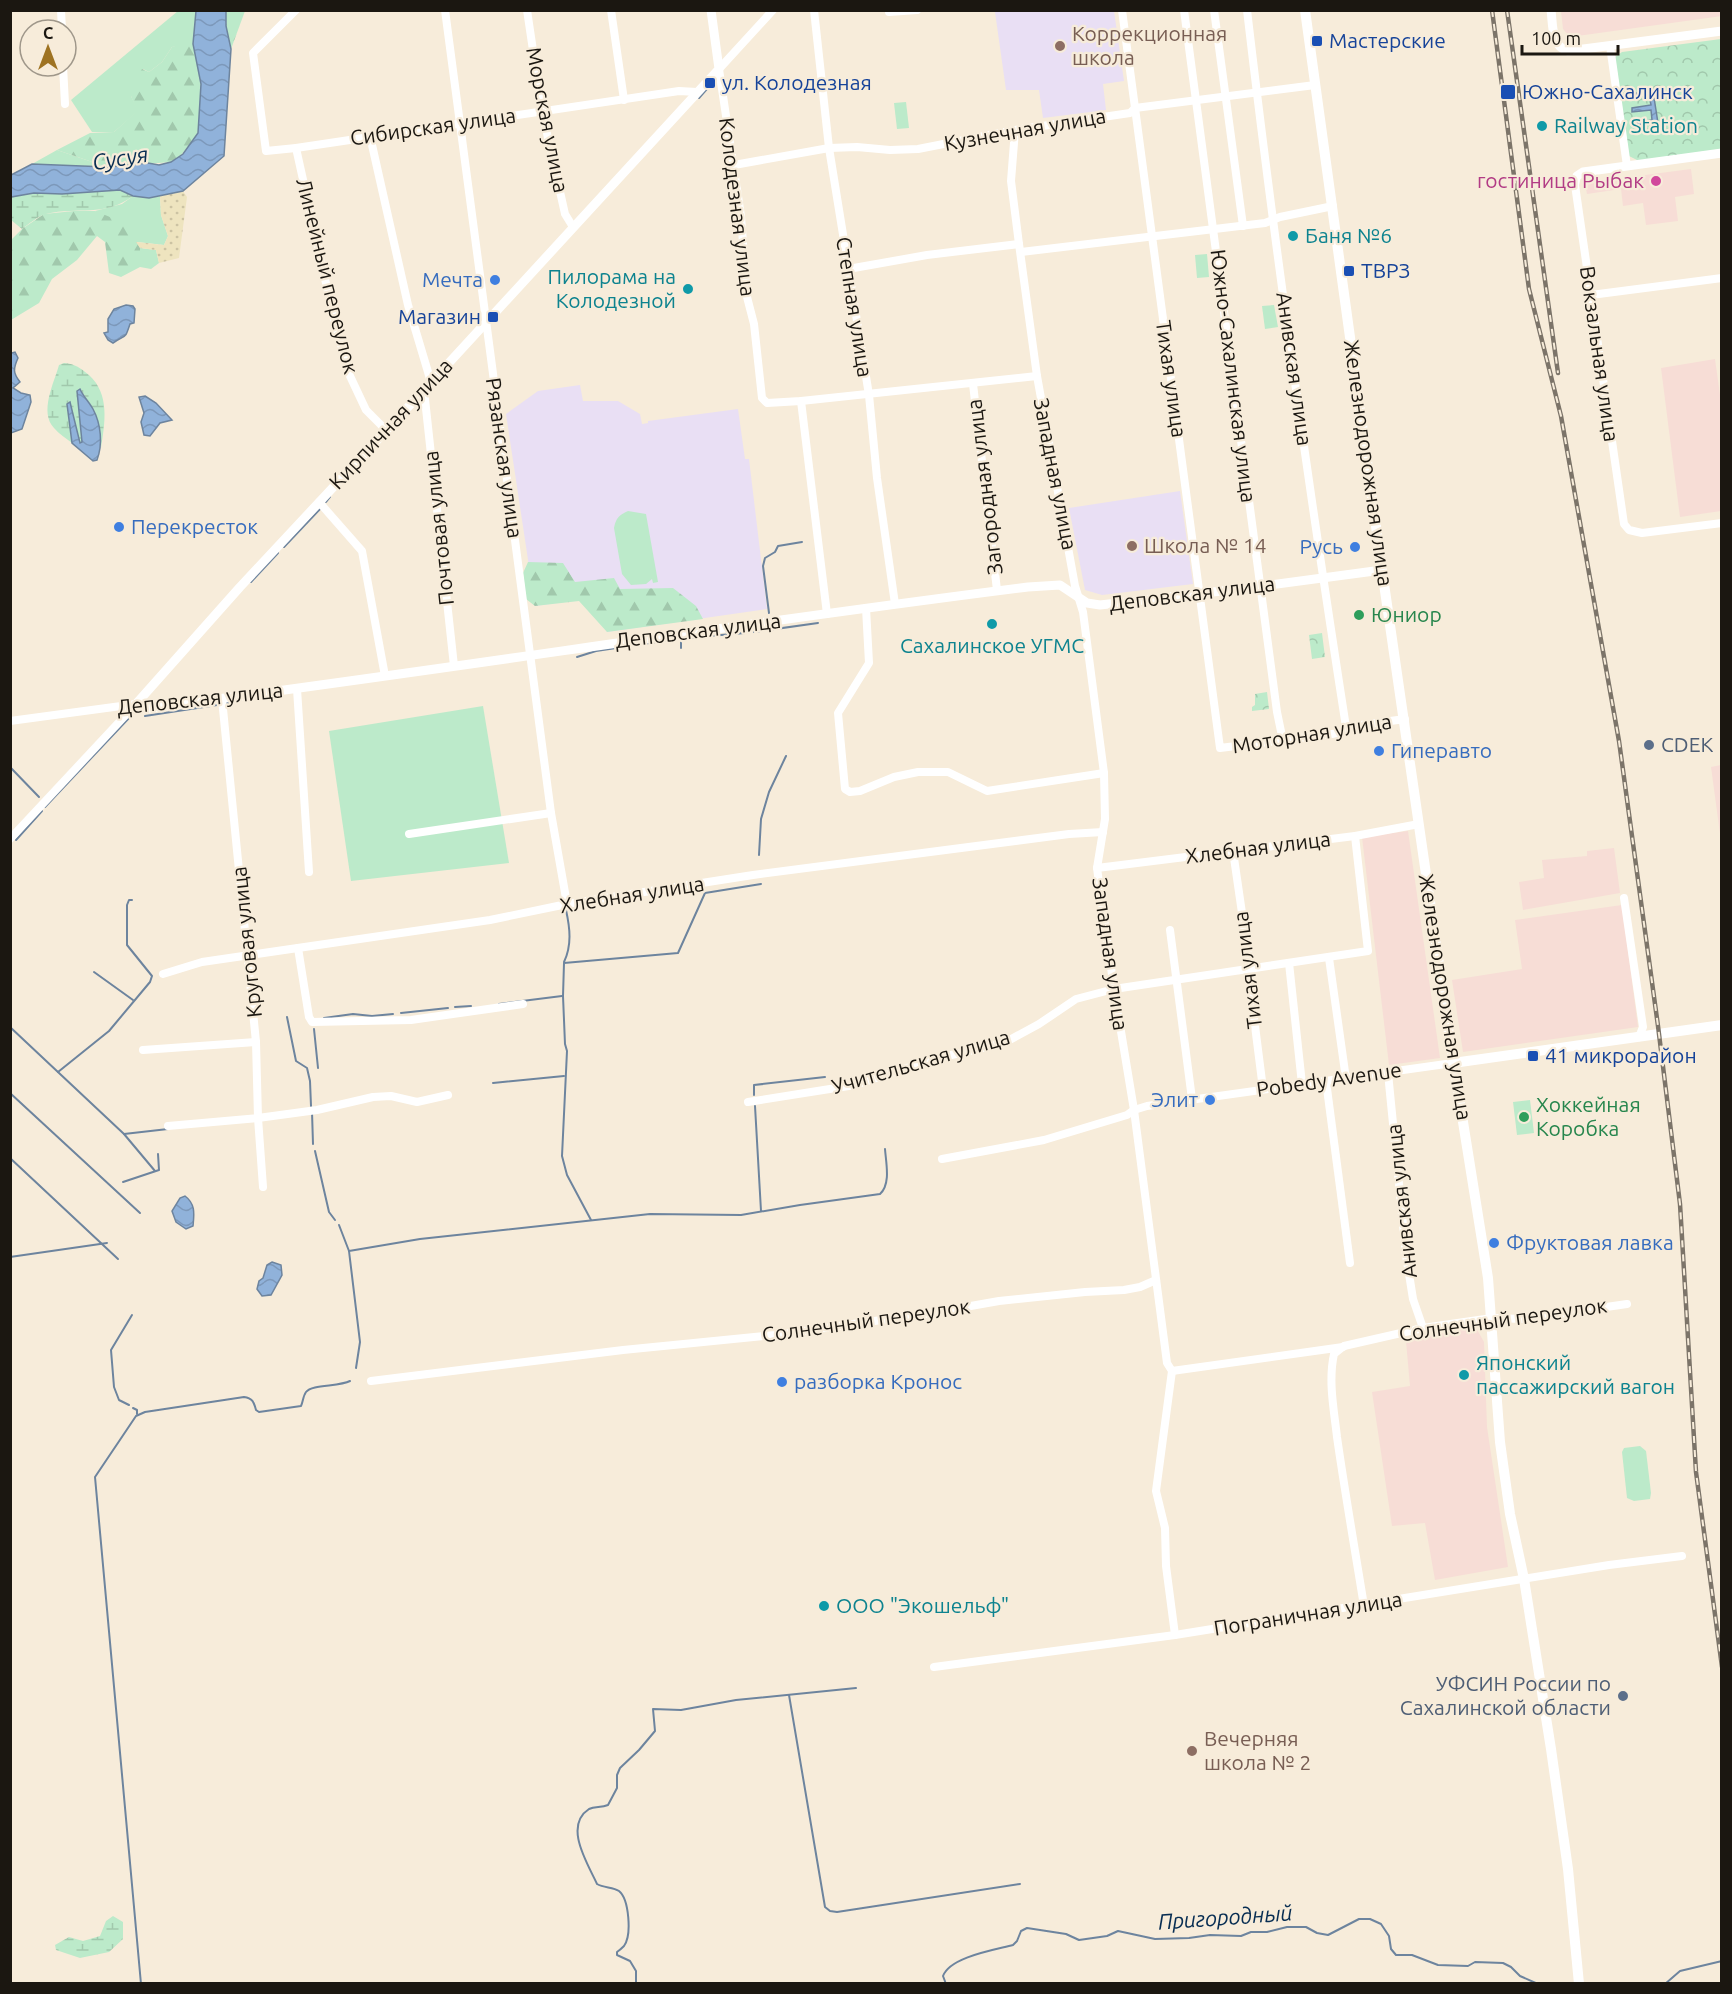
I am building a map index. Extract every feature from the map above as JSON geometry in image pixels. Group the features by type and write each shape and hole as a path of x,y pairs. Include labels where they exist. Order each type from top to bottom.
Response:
{"main road":[{"name":"Железнодорожная улица","path":"1305,10 1453,1063 1488,1278 1500,1442 1510,1514 1524,1579 1551,1749 1568,1869 1579,1983"},
{"name":"Pobedy Avenue","path":"1453,1063 1722,1025"}],"street":[{"name":"Сибирская улица","path":"296,10 253,53 266,151 679,91 697,92"},
{"name":"Рязанская улица","path":"445,10 551,813 567,904"},
{"name":"Морская улица","path":"527,10 542,111 565,214 573,227"},
{"path":"611,10 624,100"},
{"name":"Колодезная улица","path":"711,10 734,165 744,244 747,297 754,324 762,398 767,403 801,401"},
{"name":"Кирпичная улица","path":"10,839 773,10"},
{"name":"Степная улица","path":"814,10 829,148 869,395 877,478 895,604"},
{"path":"889,12 917,10"},
{"name":"Тихая улица","path":"1122,10 1220,748"},
{"name":"Южно-Сахалинская улица","path":"1184,10 1277,712 1283,741"},
{"path":"1214,10 1243,225"},
{"name":"Анивская улица","path":"1247,10 1273,220 1346,727"},
{"path":"1551,10 1554,35 1559,47 1568,51 1722,31"},
{"path":"1610,46 1627,166"},
{"path":"64,78 65,104"},
{"name":"Кузнечная улица","path":"734,165 829,148 918,149 1015,130 1130,112 1135,108 1315,85"},
{"name":"Западная улица","path":"1015,130 1011,181 1037,376 1079,598 1098,719 1106,796 1104,832 1097,868 1134,1110 1167,1364 1172,1371 1156,1491 1165,1528 1166,1566 1175,1635"},
{"name":"Почтовая улица","path":"370,136 428,386 454,666"},
{"name":"Линейный переулок","path":"296,148 335,324 350,376 366,410 386,430"},
{"path":"1576,176 1584,172 1722,153"},
{"name":"Вокзальная улица","path":"1576,176 1575,185 1622,519 1629,530 1642,533 1722,524"},
{"path":"848,269 927,255 1214,229 1273,220 1333,206"},
{"path":"1591,295 1722,278"},
{"path":"827,614 801,401 1037,376"},
{"name":"Загородная улица","path":"973,384 997,590"},
{"path":"319,502 362,551 385,676"},
{"name":"Деповская улица","path":"10,721 136,704 142,709 222,699 665,634 997,590 1053,584 1067,588 1087,603 1100,605 1382,570"},
{"path":"866,608 869,663 838,713 845,789 850,792 860,791 894,777 918,771 948,772 987,791 1104,773"},
{"path":"297,689 309,872"},
{"name":"Круговая улица","path":"222,699 249,955 263,1187"},
{"name":"Моторная улица","path":"1220,748 1340,733 1346,727 1405,719"},
{"path":"409,834 551,813"},
{"name":"Хлебная улица","path":"1097,868 1355,836 1419,824"},
{"name":"Хлебная улица","path":"163,974 202,962 490,920 567,904 753,875 1069,834 1104,832"},
{"name":"Учительская улица","path":"748,1102 855,1085 934,1059 1004,1043 1039,1024 1076,999 1114,989 1368,951 1355,836"},
{"name":"Тихая улица","path":"1233,851 1250,968 1263,1089"},
{"path":"1624,898 1643,1027 1639,1037"},
{"path":"1170,930 1192,1099"},
{"path":"298,948 309,1017 312,1022 411,1020 523,1004"},
{"path":"1329,958 1346,1079"},
{"name":"Тихая улица","path":"1289,963 1302,1084"},
{"path":"143,1050 256,1042"},
{"name":"Pobedy Avenue","path":"942,1159 1044,1140 1127,1115 1134,1110 1192,1099 1453,1063"},
{"name":"Анивская улица","path":"1388,1072 1406,1255 1413,1299 1423,1328"},
{"path":"1326,1082 1350,1263"},
{"path":"168,1126 317,1110 373,1097 391,1096 417,1102 448,1095"},
{"name":"Солнечный переулок","path":"371,1382 576,1356 775,1335 999,1301 1124,1290 1140,1287 1156,1280"},
{"name":"Солнечный переулок","path":"1172,1371 1344,1346 1423,1328 1492,1318 1523,1319 1627,1304"},
{"path":"1344,1346 1334,1354 1331,1365 1332,1392 1344,1488 1365,1606"},
{"name":"Пограничная улица","path":"934,1667 1175,1635 1682,1556"}],"shaded area":[{"path":"1721,10 1722,16 1570,37 1563,29 1561,11"},
{"name":"Коррекционная школа","path":"1114,11 1124,81 1103,84 1106,110 1043,118 1039,90 1006,90 995,12"},
{"path":"1691,169 1694,194 1675,197 1678,221 1646,225 1643,203 1623,206 1621,189 1587,194 1585,184 1620,178 1621,184 1631,183 1630,177"},
{"path":"1715,359 1722,409 1721,511 1680,517 1661,368"},
{"path":"580,385 583,401 618,401 640,414 642,424 648,421 738,409 745,459 749,459 767,609 607,632 600,597 535,606 506,414 538,391"},
{"name":"Школа № 14","path":"1180,491 1193,584 1102,595 1085,590 1069,508"},
{"path":"1722,765 1721,841 1711,767"},
{"path":"1408,831 1440,1058 1389,1065 1362,837"},
{"path":"1614,848 1620,893 1523,910 1519,882 1544,878 1542,860 1587,856 1587,851"},
{"path":"1622,905 1638,1027 1463,1052 1452,980 1522,969 1515,920"},
{"path":"1475,1326 1484,1342 1487,1427 1508,1567 1435,1580 1425,1523 1392,1526 1372,1392 1410,1386 1406,1341"}],"green space":[{"path":"178,11 196,11 193,44 172,47 162,62 149,72 143,69 131,96 138,111 114,132 92,132 71,100"},
{"path":"226,11 245,11 231,49 226,26"},
{"path":"1721,39 1721,149 1639,161 1629,156 1615,57 1622,52"},
{"path":"193,44 201,84 198,134 181,155 171,162 107,167 57,150 90,133 114,132 137,111 131,96 127,93 142,69 149,72 162,62 172,47"},
{"path":"906,102 909,128 897,129 894,103"},
{"path":"57,150 107,167 32,164"},
{"path":"120,190 133,196 111,207 46,214 22,229 11,220 11,197 34,193 62,194"},
{"path":"133,196 149,198 160,196 161,215 168,236 164,245 137,242 140,248 156,250 159,263 151,269 140,267 140,252 95,211 122,204"},
{"path":"95,211 125,223 140,248 140,267 121,277 109,273 105,242 97,236 77,260 52,279 39,303 11,320 11,240 22,229 44,214"},
{"path":"1207,254 1209,277 1197,278 1195,255"},
{"path":"1274,305 1278,327 1265,329 1262,306"},
{"path":"64,363 75,365 83,370 96,383 100,391 104,409 101,448 94,410 80,389 77,391 82,442 80,444 70,402 67,404 72,443 56,430 50,421 49,397 59,365"},
{"path":"628,511 646,514 658,582 653,583 652,579 646,584 631,585 622,574 614,528 618,517"},
{"path":"528,562 563,563 575,582 614,578 620,589 673,588 696,606 703,619 607,632 579,601 535,606 526,599 523,573"},
{"path":"1322,633 1325,657 1312,659 1309,635"},
{"path":"1267,692 1269,709 1252,711 1255,705 1255,694"},
{"path":"483,706 509,863 351,881 329,731"},
{"name":"Хоккейная Коробка","path":"1530,1100 1534,1133 1517,1135 1513,1102"},
{"path":"1640,1446 1646,1451 1651,1493 1650,1499 1634,1501 1627,1498 1622,1452 1624,1448"},
{"path":"113,1916 123,1922 123,1939 109,1952 80,1958 56,1950 55,1945 69,1937 83,1941 100,1936 106,1921"}],"sand":[{"path":"183,191 187,197 179,258 159,263 156,250 140,248 136,242 164,245 168,236 161,215 160,196"}],"water":[{"path":"196,11 226,11 226,26 231,49 224,156 183,191 149,198 133,196 120,190 62,194 34,193 11,197 11,175 32,164 107,167 148,163 159,165 171,162 183,154 198,133 201,84 193,44"},
{"path":"1653,91 1658,123 1634,126 1634,123 1652,120 1651,110 1632,112 1632,108 1651,105 1649,95 1630,97 1630,94"},
{"path":"126,305 133,306 135,309 134,323 130,324 125,336 113,343 104,333 108,332 108,319 114,309"},
{"path":"15,352 18,358 14,371 20,382 13,388 30,395 31,402 22,429 11,433 11,353"},
{"path":"80,389 96,415 99,428 99,454 97,460 93,461 72,443 67,404 70,402 80,443 82,442 77,391"},
{"path":"145,396 156,403 172,420 160,423 150,436 144,435 141,422 144,413 139,397"},
{"path":"185,1196 193,1206 194,1214 193,1226 186,1229 176,1222 172,1211 180,1198"},
{"path":"272,1262 281,1265 282,1275 271,1295 262,1296 257,1289 259,1281 263,1278 267,1265"}],"waterway":[{"path":"699,98 713,82"},
{"path":"326,502 330,497"},
{"path":"284,547 320,509"},
{"path":"769,613 763,566 765,558 775,552 778,546 802,542"},
{"path":"251,582 278,553"},
{"path":"754,632 818,623"},
{"path":"709,636 745,633"},
{"path":"681,648 681,639 702,637"},
{"path":"577,657 596,651 670,640"},
{"path":"226,703 236,702"},
{"path":"145,716 217,705"},
{"path":"45,807 129,718"},
{"path":"759,855 761,819 769,792 786,756"},
{"path":"10,767 39,797"},
{"path":"16,840 42,811"},
{"path":"591,1220 567,1175 562,1156 567,1051 563,996 564,963 678,953 705,893 761,884"},
{"path":"58,1072 109,1031 150,982 152,976 127,945 127,905 129,900 132,900"},
{"path":"564,962 570,936 566,910"},
{"path":"94,972 133,1000"},
{"path":"499,1004 562,996"},
{"path":"455,1007 471,1006"},
{"path":"401,1013 448,1008"},
{"path":"324,1018 353,1014 372,1016 393,1014"},
{"path":"287,1017 296,1061 307,1068 311,1106"},
{"path":"10,1027 124,1134 155,1171"},
{"path":"314,1029 318,1068"},
{"path":"493,1083 564,1076"},
{"path":"754,1095 754,1085 825,1077"},
{"path":"10,1093 140,1213"},
{"path":"755,1106 761,1211"},
{"path":"312,1112 313,1144"},
{"path":"124,1134 168,1129"},
{"path":"356,1368 360,1342 349,1251 420,1239 650,1214 741,1215 880,1194 887,1179 885,1149"},
{"path":"315,1151 329,1212 335,1220"},
{"path":"123,1182 159,1170 158,1154"},
{"path":"10,1158 118,1259"},
{"path":"339,1225 349,1251"},
{"path":"10,1257 107,1243"},
{"path":"129,1405 119,1400 114,1387 111,1350 132,1315"},
{"path":"141,1984 95,1477 136,1416 145,1412 244,1397 251,1400 259,1412 301,1406 309,1389 350,1381"},
{"path":"133,1408 137,1410 137,1414"},
{"path":"636,1984 636,1971 630,1961 617,1955 617,1952 624,1946 628,1934 625,1901 619,1891 597,1884 580,1845 578,1825 582,1816 589,1809 608,1805 617,1788 617,1775 620,1768 655,1731 653,1709 681,1710 736,1700 856,1688"},
{"path":"789,1695 825,1907 837,1912 1020,1884"},
{"name":"Пригородный","path":"946,1984 943,1976 954,1964 973,1955 1013,1945 1021,1931 1027,1928 1066,1934 1079,1940 1107,1936 1118,1931 1155,1939 1210,1935 1241,1936 1251,1932 1267,1932 1287,1927 1306,1927 1317,1933 1328,1935 1359,1919 1370,1919 1381,1924 1389,1936 1391,1949 1396,1955 1412,1955 1438,1965 1468,1966 1475,1962 1503,1963 1520,1976 1538,1984"},
{"name":"Пригородный","path":"1665,1984 1680,1971 1722,1961"},
{"name":"Пригородный","path":"1542,1984 1550,1984"}],"railway":[{"path":"1492,10 1529,289 1561,416 1619,741 1680,1204 1696,1472 1722,1667"},
{"path":"1507,10 1558,373"}],"place":[{"name":"Мастерские","path":"1317,41"},
{"name":"Коррекционная школа","path":"1060,46"},
{"name":"ул. Колодезная","path":"710,83"},
{"name":"Южно-Сахалинск","path":"1508,92"},
{"name":"Railway Station","path":"1542,126"},
{"name":"гостиница Рыбак","path":"1656,181"},
{"name":"Баня №6","path":"1293,236"},
{"name":"ТВРЗ","path":"1349,271"},
{"name":"Мечта","path":"495,280"},
{"name":"Пилорама на Колодезной","path":"688,289"},
{"name":"Магазин","path":"493,317"},
{"name":"Перекресток","path":"119,527"},
{"name":"Школа № 14","path":"1132,546"},
{"name":"Русь","path":"1355,547"},
{"name":"Юниор","path":"1359,615"},
{"name":"Сахалинское УГМС","path":"992,624"},
{"name":"CDEK","path":"1649,745"},
{"name":"Гиперавто","path":"1379,751"},
{"name":"41 микрорайон","path":"1533,1056"},
{"name":"Элит","path":"1210,1100"},
{"name":"Хоккейная Коробка","path":"1524,1117"},
{"name":"Фруктовая лавка","path":"1494,1243"},
{"name":"Японский пассажирский вагон","path":"1464,1375"},
{"name":"разборка Кронос","path":"782,1382"},
{"name":"ООО \"Экошельф\"","path":"824,1606"},
{"name":"УФСИН России по Сахалинской области","path":"1623,1696"},
{"name":"Вечерняя школа № 2","path":"1192,1751"}],"water label":[{"name":"Сусуя","path":"120,158"}]}
